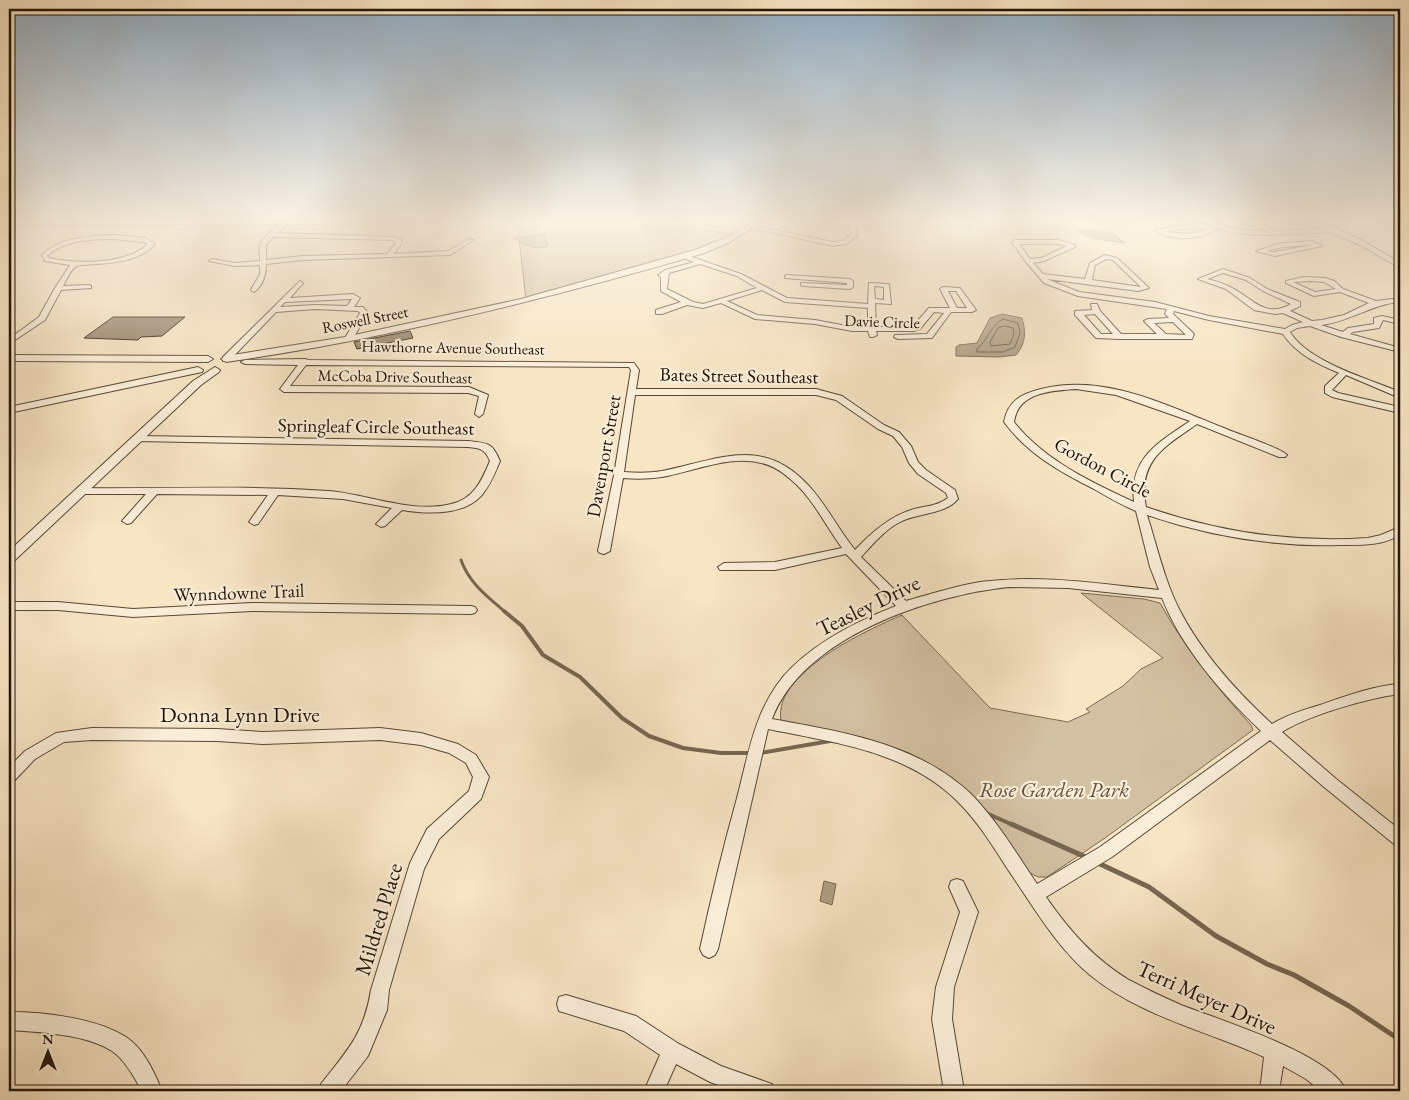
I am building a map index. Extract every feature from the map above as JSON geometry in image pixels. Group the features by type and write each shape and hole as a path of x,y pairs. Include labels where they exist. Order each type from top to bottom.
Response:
{"street":[{"path":"9,342 42,318 68,271"},
{"path":"254,290 263,271"},
{"name":"Roswell Street","path":"219,362 245,362 349,338 468,314 631,271"},
{"path":"665,274 672,271"},
{"path":"727,271 739,275 780,298 800,302 872,304 873,333"},
{"path":"1036,271 1039,276 1058,288 1096,297 1147,302 1210,318 1286,332 1292,341 1312,357 1400,395"},
{"path":"1088,281 1090,271"},
{"path":"1039,276 1138,289 1147,287 1129,271"},
{"path":"1222,271 1201,279 1228,288 1254,307 1275,312 1284,311 1298,303 1265,290 1248,279 1224,271"},
{"path":"665,274 663,290 688,302 706,305 763,288"},
{"path":"787,277 804,281 850,287 850,281 804,281"},
{"path":"1340,290 1338,285 1329,282 1296,280 1288,282 1314,294 1340,290 1374,303"},
{"path":"780,298 800,292 804,281"},
{"path":"9,558 233,350 300,283"},
{"path":"58,288 89,287"},
{"path":"283,300 353,296 356,298 349,308"},
{"path":"1096,297 1094,305 1097,312 1120,337"},
{"path":"1286,332 1291,328 1310,323 1348,317 1374,303 1386,300 1400,300"},
{"name":"Davie Circle","path":"722,301 755,317 774,318 785,324 844,335 915,328 932,310 950,310 930,336 873,333"},
{"path":"659,312 688,302"},
{"path":"273,310 315,307 360,309 364,313 352,330 349,338"},
{"path":"1097,312 1078,313 1096,335 1104,337 1190,336 1169,314 1171,308"},
{"path":"1284,311 1329,330 1400,350"},
{"path":"1344,335 1351,330 1376,326 1378,324 1377,320 1382,318 1400,322"},
{"path":"1164,337 1148,321 1175,320"},
{"path":"1324,322 1333,327 1329,330"},
{"name":"Roswell Street","path":"219,362 265,357"},
{"name":"Hawthorne Avenue Southeast","path":"245,362 265,357 305,361 616,363 631,364 634,367"},
{"path":"9,358 168,358 219,362"},
{"path":"168,358 198,367"},
{"name":"McCoba Drive Southeast","path":"305,361 284,389 469,390 484,395 479,414"},
{"path":"9,410 219,362"},
{"path":"193,386 198,367"},
{"name":"Davenport Street","path":"604,551 619,475 634,367"},
{"path":"1345,372 1328,388 1329,393 1400,410"},
{"name":"Gordon Circle","path":"1282,455 1116,392 1079,387 1043,390 1018,400 1010,410 1009,422 1036,452 1077,477 1139,508 1215,531 1268,540 1301,543 1382,540 1400,530"},
{"name":"Bates Street Southeast","path":"632,392 816,392 839,398 881,427 896,434 906,446 914,464 922,472 951,492 953,499 940,508 915,512 894,521 852,554"},
{"path":"1196,421 1159,447 1145,463 1138,485 1139,508 1152,545 1156,566 1167,595 1188,634 1206,659 1249,710 1271,731 1400,838"},
{"name":"Springleaf Circle Southeast","path":"81,491 352,496 400,506 434,510 454,507 468,502 482,489 495,461 494,455 484,446 468,444 138,439"},
{"path":"619,475 661,474 739,457 763,459 787,470 802,482 852,554 905,607"},
{"path":"127,521 154,492"},
{"path":"254,522 275,494"},
{"path":"381,524 400,506"},
{"path":"724,567 775,566 852,554"},
{"name":"Teasley Drive","path":"709,949 768,709 781,687 819,652 848,633 905,607 947,592 978,586 1009,583 1051,584 1167,595"},
{"name":"Wynndowne Trail","path":"9,606 58,606 133,614 252,608 471,610"},
{"path":"1035,895 1106,852 1271,731 1288,721 1381,691 1400,689"},
{"name":"Terri Meyer Drive","path":"764,723 886,750 933,773 966,800 995,837 1070,942 1097,969 1130,990 1169,1010 1275,1051 1314,1073 1336,1091"},
{"name":"Donna Lynn Drive","path":"9,777 30,755 61,737 92,734 217,735 263,738 380,734 421,739 453,748 471,759 476,769"},
{"name":"Mildred Place","path":"328,1091 361,1049 377,1010 380,990 416,868 433,834 476,794 481,777 476,769"},
{"path":"954,1091 942,1019 945,987 969,912 957,887"},
{"path":"566,1004 629,1023 672,1051 716,1075 765,1091"},
{"path":"9,1021 26,1021 84,1030 119,1044 145,1074 152,1091"},
{"path":"654,1091 672,1051"},
{"path":"1268,1091 1271,1086 1275,1051"}],"green space":[{"path":"523,271 640,271 606,281 526,300"},
{"name":"Rose Garden Park","path":"1081,593 1144,599 1160,603 1213,682 1251,725 1253,730 1105,838 1047,877 1038,877 1028,872 954,780 940,770 909,753 878,743 781,720 782,703 792,686 807,670 846,642 902,615 990,708 1068,722 1090,712 1086,709 1123,686 1141,669 1163,658"}],"water":[{"path":"1002,314 1022,318 1024,337 1022,346 1016,355 999,357 956,356 956,347 977,343 990,318"},
{"path":"824,881 836,884 832,905 820,901"}],"building":[{"path":"113,317 185,317 162,336 141,337 138,340 84,338"},
{"path":"410,331 413,338 357,349 354,342"}],"waterway":[{"path":"461,560 474,582 485,595 505,612"},
{"path":"504,611 522,626 543,655 580,677 622,718 649,736 683,748 721,753 752,753"},
{"path":"761,753 830,741"},
{"path":"986,813 1013,825"},
{"path":"1011,824 1088,858"},
{"path":"1098,863 1149,887 1216,936 1267,964 1294,975 1349,1006 1400,1040"}]}
